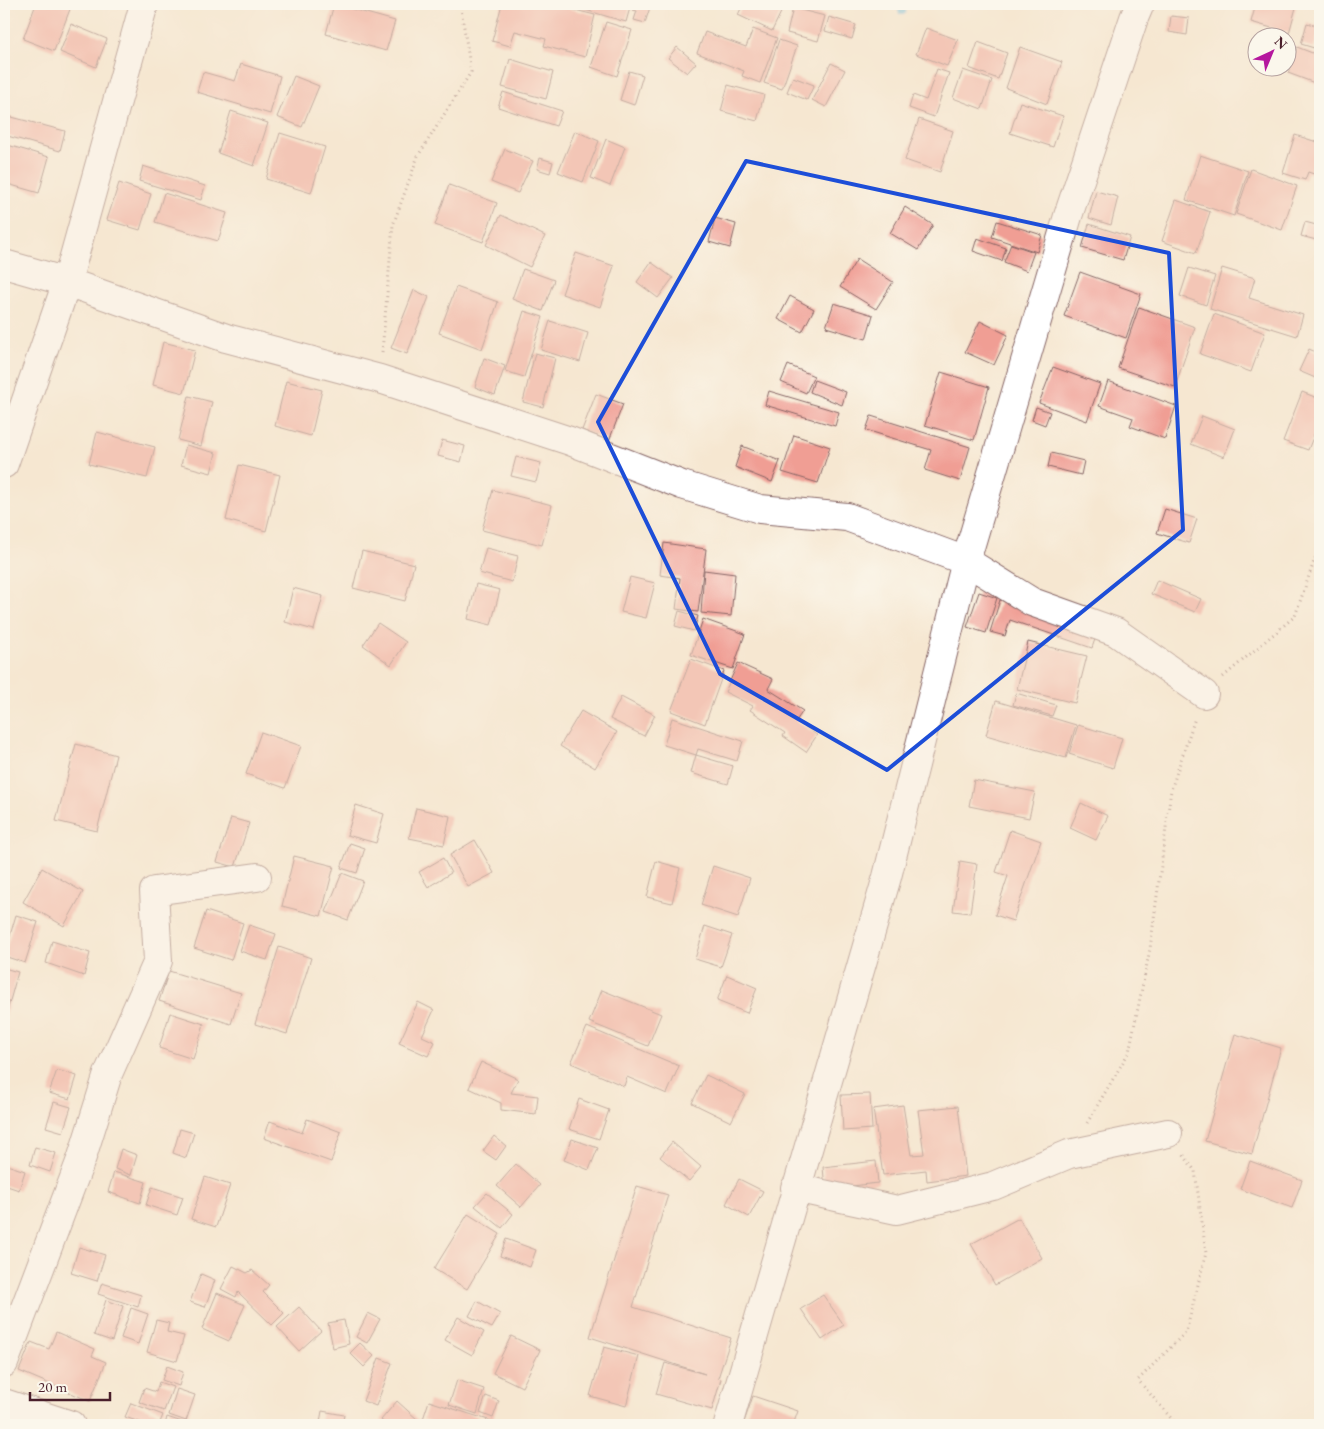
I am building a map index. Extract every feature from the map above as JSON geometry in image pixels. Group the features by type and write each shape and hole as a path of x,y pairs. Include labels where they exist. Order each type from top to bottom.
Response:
{"street":[{"path":"4,464 66,282 144,4"},
{"path":"728,1425 795,1188 887,877 966,561 1068,216 1140,4"},
{"path":"4,264 66,282 226,338 380,379 570,441 682,485 760,510 847,517 966,561 1032,602 1116,632 1204,694"},
{"path":"4,1363 82,1157 108,1074 158,961 154,891 257,877"},
{"path":"795,1188 897,1210 993,1186 1069,1154 1168,1133"},
{"path":"4,1403 70,1425"}],"path":[{"path":"380,379 393,225 418,156 471,72 461,8 463,4"},
{"path":"1069,1154 1129,1052 1150,949 1171,790 1204,694 1295,616 1318,550 1320,518"},
{"path":"1168,1133 1195,1171 1206,1253 1186,1332 1138,1380 1177,1425"}],"highlighted area":[{"path":"746,161 1169,253 1183,530 887,770 720,674 598,422"}],"building":[{"path":"36,4 72,4 54,51 23,39"},
{"path":"334,4 395,21 386,51 326,34"},
{"path":"374,4 388,4 386,8"},
{"path":"502,4 551,4 595,15 585,57 544,46 546,39 515,31 510,46 492,41"},
{"path":"583,4 631,4 626,22 582,9"},
{"path":"635,4 651,4 645,23 634,20 637,11 633,10"},
{"path":"743,4 785,4 772,31 738,15"},
{"path":"1256,4 1297,4 1290,28 1272,28 1251,22"},
{"path":"793,8 825,16 818,41 787,33"},
{"path":"1171,16 1189,18 1187,35 1169,32"},
{"path":"829,17 856,25 852,39 825,31"},
{"path":"606,22 632,30 617,76 591,67"},
{"path":"1307,23 1320,27 1314,48 1301,44"},
{"path":"71,24 107,39 96,67 60,52"},
{"path":"926,28 958,40 947,66 916,54"},
{"path":"753,29 777,38 760,83 742,76 744,71 697,53 705,32 746,47"},
{"path":"779,40 797,46 782,89 764,83"},
{"path":"978,42 1007,53 998,79 969,68"},
{"path":"677,47 696,63 687,73 668,58"},
{"path":"1020,47 1062,62 1047,104 1006,88"},
{"path":"1297,47 1320,56 1320,85 1296,76"},
{"path":"510,59 553,72 546,99 502,87"},
{"path":"831,63 845,70 826,107 812,100"},
{"path":"241,64 280,76 270,114 197,92 203,72 235,81"},
{"path":"937,69 949,73 934,117 909,108 913,95 926,100"},
{"path":"963,70 992,80 982,109 953,98"},
{"path":"629,71 643,75 634,105 620,100"},
{"path":"294,76 319,86 302,127 277,117"},
{"path":"793,77 814,85 807,100 787,92"},
{"path":"728,85 764,95 757,121 721,111"},
{"path":"503,92 562,111 556,126 498,107"},
{"path":"1020,102 1063,116 1053,147 1010,133"},
{"path":"231,111 268,123 254,166 218,153"},
{"path":"4,115 65,131 60,151 4,135"},
{"path":"919,119 953,131 940,172 905,160"},
{"path":"575,131 599,141 583,182 558,172"},
{"path":"280,133 325,147 311,193 266,179"},
{"path":"1295,135 1320,143 1320,176 1308,172 1305,180 1283,173"},
{"path":"606,139 625,147 610,186 591,178"},
{"path":"4,144 49,157 39,193 4,183"},
{"path":"505,149 533,161 518,193 491,182"},
{"path":"1200,155 1248,171 1234,216 1186,200"},
{"path":"540,158 553,162 550,173 537,169"},
{"path":"143,166 205,186 201,200 139,181"},
{"path":"1251,169 1297,186 1282,230 1236,214"},
{"path":"119,183 151,194 140,230 107,220"},
{"path":"449,185 497,203 483,242 435,225"},
{"path":"1096,191 1118,197 1111,225 1089,218"},
{"path":"164,193 227,213 218,241 155,222"},
{"path":"1176,200 1210,212 1196,253 1162,241"},
{"path":"905,207 933,225 918,250 890,233"},
{"path":"501,215 545,236 530,267 486,245"},
{"path":"715,218 736,224 730,248 709,242"},
{"path":"997,221 1042,235 1037,252 992,237"},
{"path":"1305,222 1320,226 1320,241 1301,236"},
{"path":"1089,224 1130,237 1123,260 1082,248"},
{"path":"977,238 1006,248 1002,261 973,251"},
{"path":"1011,244 1034,252 1027,271 1004,262"},
{"path":"576,253 614,266 600,307 562,294"},
{"path":"857,259 893,282 876,309 840,287"},
{"path":"651,262 673,278 658,298 637,282"},
{"path":"1189,268 1215,276 1206,305 1180,296"},
{"path":"1222,268 1255,278 1249,298 1303,315 1297,336 1210,309"},
{"path":"523,269 554,280 543,311 512,299"},
{"path":"1080,272 1141,294 1126,338 1064,316"},
{"path":"456,287 498,302 482,349 439,333"},
{"path":"414,290 429,297 407,354 391,348"},
{"path":"790,296 814,309 802,332 778,319"},
{"path":"834,303 873,315 866,339 826,327"},
{"path":"1139,307 1195,327 1175,387 1118,368"},
{"path":"524,311 543,317 524,377 505,371"},
{"path":"1214,314 1265,333 1251,372 1200,354"},
{"path":"550,321 588,333 580,362 541,350"},
{"path":"980,321 1008,335 994,365 965,352"},
{"path":"163,342 195,350 184,393 153,385"},
{"path":"1309,349 1320,354 1320,380 1299,371"},
{"path":"535,353 555,358 543,407 523,402"},
{"path":"484,358 505,366 495,395 475,387"},
{"path":"788,365 814,376 806,393 781,382"},
{"path":"1053,367 1100,384 1087,421 1039,403"},
{"path":"941,372 989,387 974,440 925,425"},
{"path":"814,380 846,392 842,405 810,392"},
{"path":"286,381 322,390 311,436 275,426"},
{"path":"1108,381 1176,406 1165,439 1130,426 1133,418 1099,406"},
{"path":"769,391 839,412 835,426 765,405"},
{"path":"1302,392 1320,399 1320,419 1308,450 1283,441"},
{"path":"596,394 623,404 609,441 582,430"},
{"path":"189,396 212,402 201,446 178,440"},
{"path":"1036,407 1050,412 1045,425 1032,420"},
{"path":"871,416 970,447 960,481 925,470 931,450 866,430"},
{"path":"1202,416 1235,429 1224,457 1191,444"},
{"path":"97,432 155,447 147,478 89,464"},
{"path":"794,435 830,447 818,483 782,472"},
{"path":"442,440 465,446 461,462 438,456"},
{"path":"186,445 216,453 211,473 181,465"},
{"path":"742,446 780,461 772,482 735,467"},
{"path":"1051,453 1084,461 1081,475 1048,467"},
{"path":"516,457 541,463 536,482 511,476"},
{"path":"239,465 280,475 266,531 226,520"},
{"path":"493,490 552,505 542,545 482,530"},
{"path":"1165,509 1197,519 1189,543 1157,533"},
{"path":"664,543 706,549 698,612 676,609 680,578 660,575"},
{"path":"486,548 518,556 512,582 479,573"},
{"path":"362,551 414,564 405,601 353,588"},
{"path":"704,570 735,574 731,616 701,613"},
{"path":"630,577 655,583 646,618 621,612"},
{"path":"1157,580 1201,599 1195,612 1151,594"},
{"path":"476,584 500,590 491,625 468,619"},
{"path":"293,588 323,596 314,630 285,622"},
{"path":"979,592 997,598 986,633 967,627"},
{"path":"1000,600 1097,633 1092,648 1010,620 1005,636 990,632"},
{"path":"679,611 698,616 694,631 675,626"},
{"path":"703,619 745,634 733,669 691,655"},
{"path":"378,623 406,642 391,665 363,645"},
{"path":"1028,642 1087,656 1075,703 1017,689"},
{"path":"691,659 724,671 705,724 671,711"},
{"path":"738,663 773,679 768,689 803,711 796,721 817,735 806,752 783,736 785,733 750,710 753,706 725,692"},
{"path":"1016,693 1056,705 1052,716 1013,705"},
{"path":"621,697 655,715 644,736 610,719"},
{"path":"996,701 1076,725 1066,758 986,735"},
{"path":"581,711 617,732 595,768 560,746"},
{"path":"672,718 743,741 737,761 698,749 696,755 664,745"},
{"path":"1078,725 1122,738 1113,768 1069,754"},
{"path":"261,732 301,746 285,788 246,774"},
{"path":"76,744 116,755 97,831 56,821"},
{"path":"696,755 733,766 728,784 691,773"},
{"path":"974,780 1035,792 1029,818 969,806"},
{"path":"1081,803 1108,816 1096,840 1070,828"},
{"path":"356,805 384,814 376,843 347,835"},
{"path":"416,808 450,816 444,845 409,838"},
{"path":"231,818 249,823 235,867 217,862"},
{"path":"1010,830 1041,841 1013,921 995,915 1008,876 996,872"},
{"path":"475,840 494,873 468,887 450,855"},
{"path":"350,843 365,848 357,873 341,868"},
{"path":"294,856 334,866 321,916 282,906"},
{"path":"443,858 451,873 428,887 419,872"},
{"path":"656,861 680,868 672,903 647,897"},
{"path":"960,861 977,864 970,913 953,911"},
{"path":"713,866 750,878 738,917 701,905"},
{"path":"42,868 83,892 64,926 23,902"},
{"path":"342,873 363,881 348,920 326,912"},
{"path":"206,911 243,923 231,960 194,948"},
{"path":"16,915 38,922 25,963 4,956"},
{"path":"249,925 276,934 267,960 240,951"},
{"path":"705,926 732,935 721,967 695,959"},
{"path":"52,941 90,953 84,976 46,963"},
{"path":"279,947 311,958 287,1034 255,1024"},
{"path":"4,968 18,972 6,1015 4,1014"},
{"path":"169,971 241,993 231,1024 159,1001"},
{"path":"727,975 757,988 747,1013 717,1001"},
{"path":"602,990 661,1014 648,1046 589,1022"},
{"path":"418,1002 434,1010 422,1036 435,1042 428,1056 399,1043"},
{"path":"170,1013 204,1024 193,1059 159,1048"},
{"path":"587,1027 679,1066 667,1094 627,1077 624,1086 571,1063"},
{"path":"1235,1034 1281,1048 1252,1154 1205,1141"},
{"path":"481,1062 518,1079 511,1093 538,1096 536,1114 501,1110 501,1103 469,1088"},
{"path":"57,1070 77,1076 70,1099 49,1093"},
{"path":"706,1075 745,1094 731,1122 692,1103"},
{"path":"870,1094 872,1129 843,1131 841,1095"},
{"path":"579,1099 609,1110 599,1139 569,1129"},
{"path":"54,1102 71,1107 63,1132 46,1127"},
{"path":"903,1105 911,1155 924,1154 918,1110 958,1106 966,1176 927,1181 926,1170 883,1175 873,1109"},
{"path":"307,1119 341,1132 331,1162 264,1138 270,1121 302,1133"},
{"path":"180,1129 194,1133 186,1158 173,1153"},
{"path":"494,1136 506,1146 496,1160 483,1151"},
{"path":"572,1139 598,1148 589,1170 564,1160"},
{"path":"672,1142 701,1167 689,1181 660,1157"},
{"path":"35,1147 56,1153 50,1172 30,1165"},
{"path":"121,1149 137,1155 131,1175 115,1169"},
{"path":"876,1161 878,1183 825,1189 823,1167"},
{"path":"1250,1161 1302,1180 1292,1208 1240,1189"},
{"path":"4,1164 25,1171 19,1190 4,1185"},
{"path":"516,1164 540,1185 521,1207 497,1186"},
{"path":"114,1172 146,1182 140,1203 108,1192"},
{"path":"205,1177 230,1185 216,1227 191,1219"},
{"path":"739,1179 763,1191 749,1217 726,1204"},
{"path":"637,1186 668,1195 633,1307 731,1338 718,1378 721,1379 712,1410 656,1394 665,1363 705,1374 590,1337"},
{"path":"152,1187 183,1197 177,1215 146,1205"},
{"path":"487,1193 513,1214 502,1228 475,1206"},
{"path":"468,1214 500,1234 467,1289 434,1269"},
{"path":"1019,1218 1042,1258 995,1285 971,1244"},
{"path":"506,1239 536,1250 530,1267 500,1256"},
{"path":"79,1247 105,1255 97,1281 71,1273"},
{"path":"233,1266 247,1273 252,1270 269,1285 263,1292 284,1313 272,1325 238,1292 236,1297 221,1289"},
{"path":"201,1274 215,1280 205,1307 190,1302"},
{"path":"102,1283 141,1295 138,1307 98,1294"},
{"path":"217,1293 245,1305 229,1341 202,1329"},
{"path":"823,1295 844,1325 822,1340 801,1309"},
{"path":"4,1300 9,1301 4,1315"},
{"path":"106,1300 123,1306 112,1341 94,1335"},
{"path":"477,1301 500,1314 492,1328 469,1316"},
{"path":"299,1307 321,1331 299,1351 277,1327"},
{"path":"131,1308 148,1314 138,1344 121,1338"},
{"path":"368,1313 380,1319 367,1343 356,1337"},
{"path":"458,1317 484,1332 472,1355 445,1340"},
{"path":"156,1320 169,1323 167,1332 184,1336 177,1361 147,1352"},
{"path":"344,1320 349,1344 333,1348 328,1323"},
{"path":"56,1332 95,1349 92,1356 106,1362 90,1401 19,1371 31,1342 49,1349"},
{"path":"511,1336 540,1350 522,1387 493,1373"},
{"path":"360,1343 374,1356 364,1367 350,1353"},
{"path":"604,1347 639,1356 626,1406 590,1396"},
{"path":"379,1358 392,1363 376,1406 363,1401"},
{"path":"167,1366 183,1372 179,1386 162,1380"},
{"path":"457,1380 484,1389 477,1414 449,1405"},
{"path":"159,1382 173,1387 164,1411 139,1402 144,1388 156,1392"},
{"path":"177,1389 195,1395 186,1421 169,1415"},
{"path":"486,1396 499,1401 493,1418 480,1413"},
{"path":"753,1396 798,1411 793,1425 743,1425"},
{"path":"397,1401 418,1420 414,1425 387,1425 381,1420"},
{"path":"429,1401 504,1425 441,1425 423,1419"},
{"path":"131,1403 163,1415 159,1425 148,1425 125,1417"},
{"path":"322,1411 344,1415 342,1425 320,1422"},
{"path":"167,1417 191,1425 165,1425"}],"waterway":[{"path":"901,4 902,11"}]}
